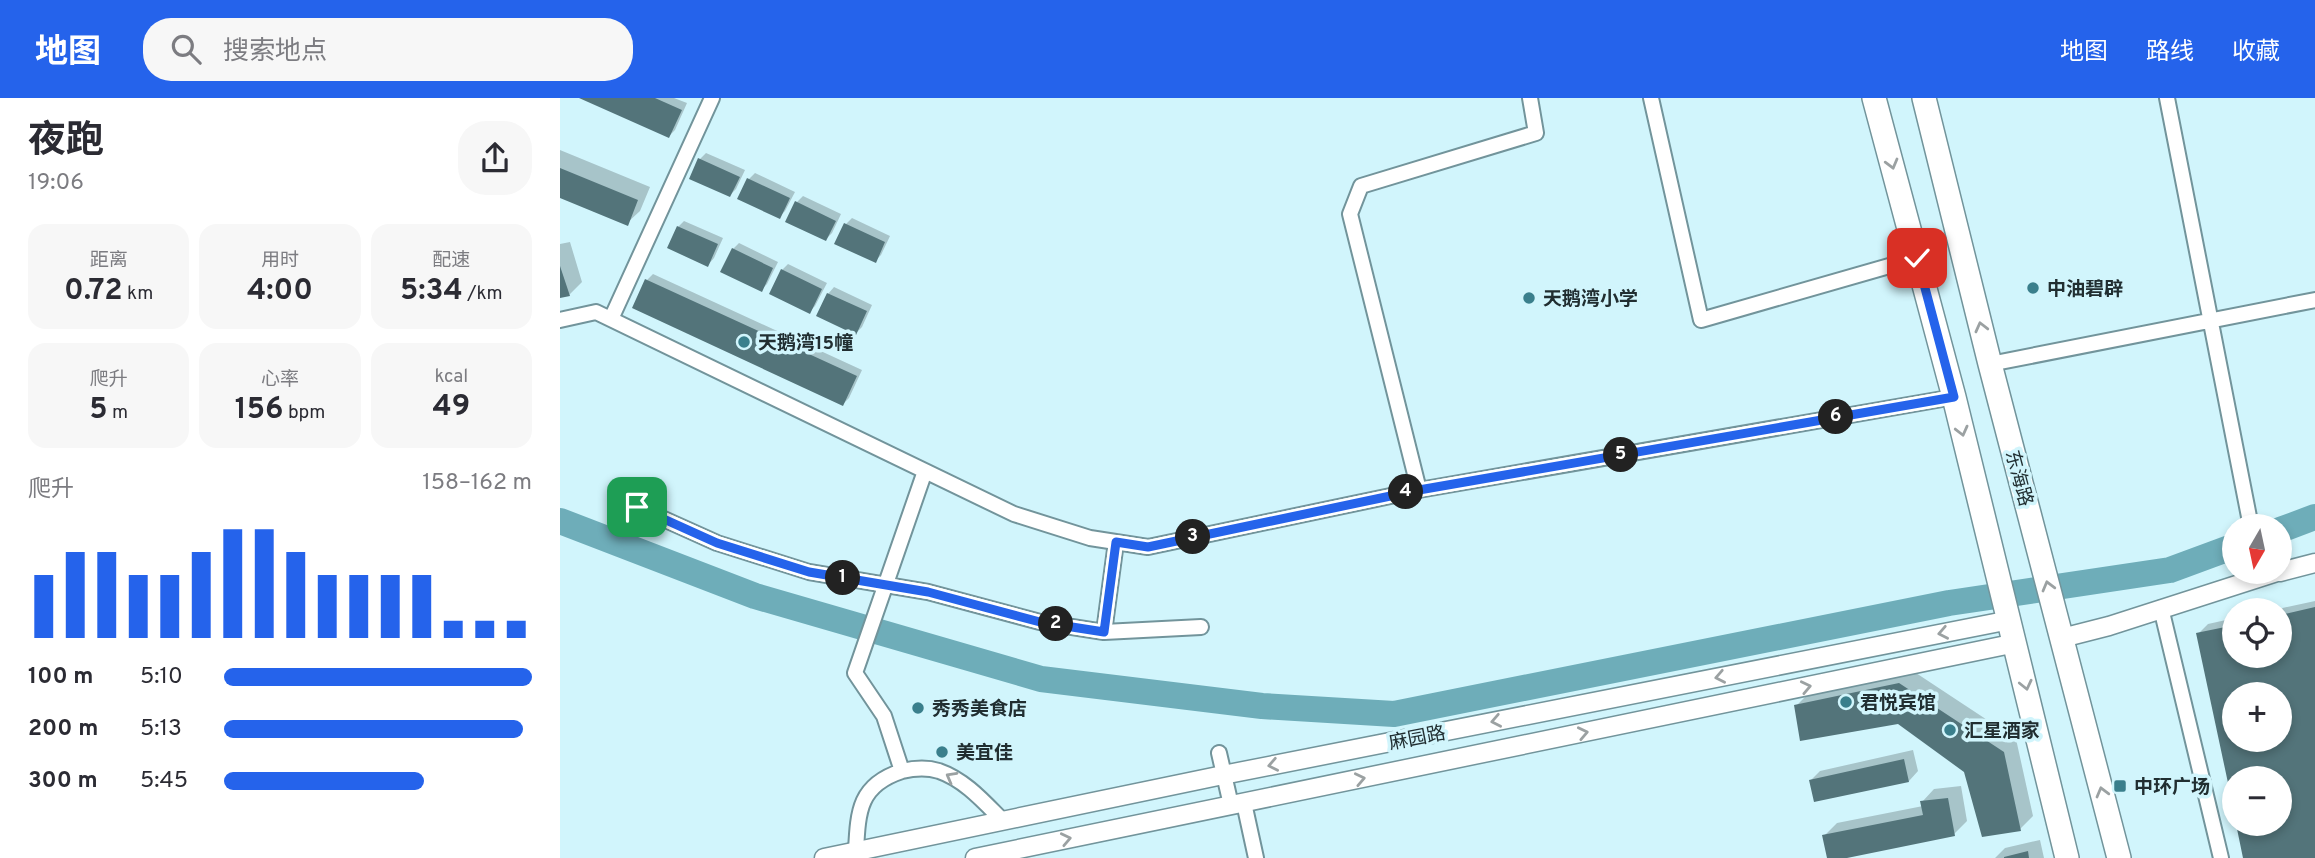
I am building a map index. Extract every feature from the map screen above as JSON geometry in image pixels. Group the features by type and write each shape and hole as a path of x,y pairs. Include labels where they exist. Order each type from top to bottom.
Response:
{"main road":[{"path":"1874,98 1954,397 2067,858"},
{"name":"东海路","path":"1924,98 1990,365 2119,858"}],"street":[{"path":"611,319 712,98"},
{"path":"1419,490 1350,214 1361,186 1536,133 1530,98"},
{"path":"1651,98 1701,320 1917,258"},
{"path":"2167,98 2248,514"},
{"path":"1990,365 2315,300"},
{"path":"560,320 596,312 1014,514 1090,538 1148,547 1419,490 1954,397"},
{"path":"902,771 884,716 855,673 925,471"},
{"path":"637,507 717,543 809,572 928,592 1040,622 1104,632 1201,627"},
{"path":"1104,632 1116,542"},
{"path":"2292,568 2315,563"},
{"path":"2062,638 2234,584"},
{"path":"2161,608 2221,858"},
{"name":"麻园路","path":"824,858 1223,775 2010,619"},
{"name":"麻园路","path":"975,858 2016,643"},
{"path":"1219,753 1223,775 1238,804 1256,858"},
{"path":"856,851 857,828 864,795 884,777 916,767 940,771 968,787 1003,821"}],"building":[{"path":"579,98 655,98 682,110 669,138"},
{"path":"698,158 740,177 730,197 689,179"},
{"path":"560,168 638,200 628,226 560,198"},
{"path":"747,178 790,198 780,219 737,199"},
{"path":"795,201 836,221 826,241 785,222"},
{"path":"844,223 885,242 876,263 834,244"},
{"path":"677,226 718,244 708,267 667,248"},
{"path":"732,248 773,268 762,292 720,272"},
{"path":"560,266 570,296 560,298"},
{"path":"781,269 822,289 810,314 769,294"},
{"name":"天鹅湾15幢","path":"645,279 857,376 843,406 632,308"},
{"path":"827,293 867,311 856,335 816,316"},
{"path":"2315,607 2315,858 2243,858 2238,836 2292,836 2292,766 2224,766 2196,633 2222,628 2222,668 2292,668 2292,612"},
{"path":"1899,683 2004,752 2021,831 1982,837 1964,772 1898,724 1800,741 1794,705"},
{"path":"1904,759 1909,782 1814,802 1809,780"},
{"path":"1948,798 1955,836 1847,858 1827,858 1822,835 1923,815 1920,801"},
{"path":"2028,851 2029,858 2004,858 2004,857"}],"waterway":[{"path":"2292,526 2315,517"},
{"path":"560,521 755,596 1041,679 1262,706 1394,714 1949,603 2170,570 2222,551"}],"place":[{"name":"中油碧辟","path":"2033,288"},
{"name":"天鹅湾小学","path":"1529,298"},
{"name":"天鹅湾15幢","path":"744,342"},
{"name":"君悦宾馆","path":"1846,702"},
{"name":"秀秀美食店","path":"918,708"},
{"name":"汇星酒家","path":"1950,730"},
{"name":"美宜佳","path":"942,752"},
{"name":"中环广场","path":"2120,786"}],"route":[{"path":"637,507 717,543 809,572 928,592 1040,622 1104,632 1116,542 1148,547 1419,490 1954,397 1917,258"}]}
